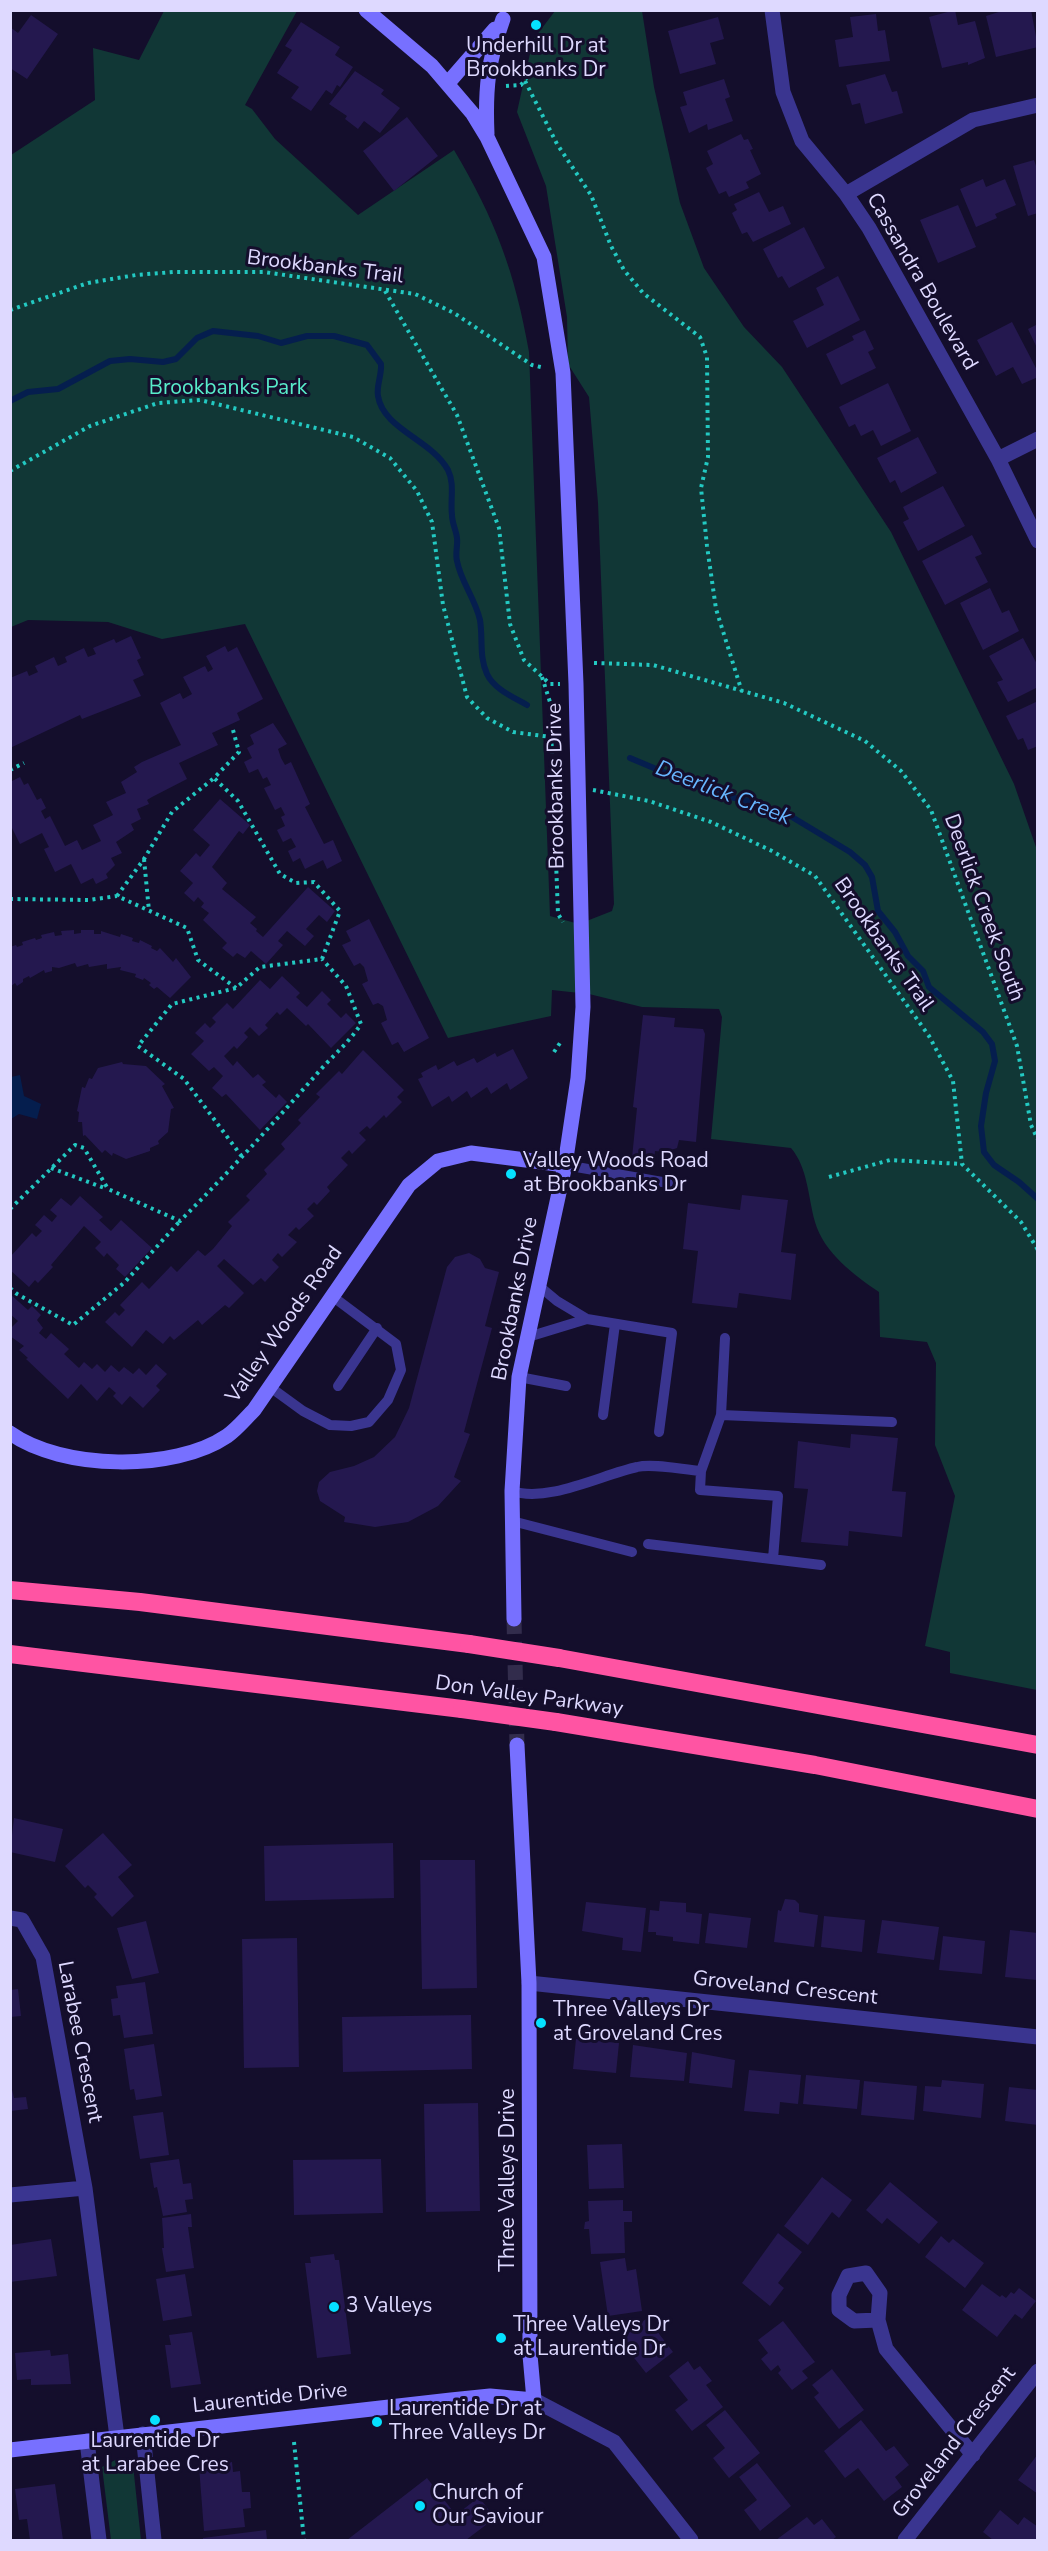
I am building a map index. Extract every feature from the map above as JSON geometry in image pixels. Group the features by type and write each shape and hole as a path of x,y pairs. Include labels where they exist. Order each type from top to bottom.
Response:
{"highway":[{"name":"Don Valley Parkway","path":"10,1590 140,1602 469,1644 1038,1744"},
{"name":"Don Valley Parkway","path":"10,1654 462,1708 556,1722 815,1765 1038,1809"}],"street":[{"name":"Brookbanks Drive","path":"366,10 432,66 473,114 488,137 544,257 563,373 576,684 583,1007 578,1078 565,1165 519,1377 512,1491 514,1619"},
{"name":"Cassandra Boulevard","path":"772,10 783,92 802,141 846,194 869,228 998,459 1038,540"},
{"path":"448,83 507,15"},
{"path":"488,137 486,96 488,65 507,15"},
{"path":"846,194 973,120 1038,105"},
{"path":"998,459 1038,439"},
{"name":"Valley Woods Road","path":"10,1433 28,1446 80,1459 148,1462 200,1449 227,1436 254,1410 409,1185 438,1161 471,1153 565,1165"},
{"name":"Three Valleys Drive","path":"518,1745 529,1983 530,2355 534,2400"},
{"name":"Larabee Crescent","path":"10,1918 22,1920 43,1958 85,2188 117,2437"},
{"name":"Groveland Crescent","path":"529,1983 1038,2037"},
{"path":"10,2195 85,2188"},
{"path":"878,2320 886,2349 973,2455"},
{"name":"Groveland Crescent","path":"905,2541 1038,2371"},
{"name":"Laurentide Drive","path":"10,2450 490,2396 534,2400"},
{"path":"534,2400 614,2442 691,2541"},
{"path":"143,2434 154,2541"},
{"path":"87,2440 99,2541"}],"lane":[{"path":"565,1165 668,1183"},
{"path":"539,1286 557,1301 587,1319 672,1333 659,1432"},
{"path":"270,1387 303,1411 330,1425 351,1426 369,1422 388,1400 401,1370 396,1344 332,1296"},
{"path":"528,1337 587,1319"},
{"path":"603,1415 615,1324"},
{"path":"338,1386 377,1329"},
{"path":"725,1338 721,1414 701,1472 700,1490 778,1496 773,1559"},
{"path":"519,1377 566,1386"},
{"path":"721,1414 892,1422"},
{"path":"512,1491 530,1495 612,1476 638,1466 701,1472"},
{"path":"512,1521 632,1552"},
{"path":"648,1544 821,1565"}],"path":[{"path":"512,63 527,72 525,81 557,144 591,195 611,246 624,270 643,293 700,337 707,357 708,457 701,488 707,546 716,609 742,693"},
{"path":"506,86 517,86 525,81"},
{"name":"Brookbanks Trail","path":"10,310 88,283 173,272 264,272 415,294 454,313 532,365 563,373"},
{"path":"385,291 457,415 476,461 499,528 510,624 524,660 550,684 576,684"},
{"path":"10,471 90,426 158,403 200,400 353,437 390,458 417,491 432,522 443,605 467,697 487,718 513,732 551,737"},
{"name":"Deerlick Creek South","path":"594,663 653,665 742,693 784,703 865,741 901,771 931,810 1017,1046 1030,1125 1038,1140"},
{"path":"542,677 550,702 558,914 563,923"},
{"path":"117,896 144,859 172,812 214,778 239,752 233,730"},
{"path":"10,770 24,763"},
{"path":"214,778 238,801 280,874 296,883 314,882 340,912 322,959"},
{"name":"Brookbanks Trail","path":"578,786 649,801 711,822 772,850 815,876 929,1036 953,1081 962,1164"},
{"path":"144,859 149,911"},
{"path":"10,898 89,900 117,896 187,928 198,960 236,988"},
{"path":"243,1158 184,1078 138,1046 172,1004 236,988 260,967 322,959"},
{"path":"10,1288 74,1324 125,1282 180,1221 243,1158 331,1057 350,1040 361,1024 346,986 322,959"},
{"path":"554,1052 565,1034"},
{"path":"10,1209 75,1145 84,1148 108,1189"},
{"path":"829,1177 890,1160 962,1164 1021,1222 1038,1250"},
{"path":"51,1168 108,1189 180,1221"},
{"path":"294,2442 304,2541"}],"green space":[{"name":"Brookbanks Park","path":"164,11 297,11 245,105 252,109 275,139 358,215 454,150 492,223 510,271 529,352 550,916 579,924 612,911 614,904 598,503 589,397 568,364 567,317 546,186 517,112 533,40 555,11 642,11 654,87 680,203 704,268 744,327 782,367 891,532 1014,784 1037,850 1037,1690 950,1673 950,1652 925,1646 955,1496 935,1445 936,1363 927,1342 880,1337 879,1292 850,1271 825,1244 815,1222 801,1164 791,1148 711,1139 722,1017 719,1009 642,1007 589,994 552,990 551,1016 448,1038 245,624 162,639 108,622 28,620 11,627 11,155 95,100 93,48 139,60"},
{"path":"119,2458 133,2465 141,2540 111,2540 102,2467"}],"water":[{"path":"20,1075 24,1096 41,1104 37,1119 19,1114 11,1119 11,1077"}],"building":[{"path":"955,10 958,25 975,21 985,58 968,65 968,62 942,68 929,17"},
{"path":"1005,10 1031,10 1038,47 996,57 986,16"},
{"path":"876,14 878,31 885,30 890,61 839,67 835,40 853,37 850,17"},
{"path":"31,15 58,34 27,79 10,68 10,27 18,33"},
{"path":"718,17 724,39 710,43 716,64 680,74 668,31"},
{"path":"301,22 340,47 335,55 353,67 340,87 337,85 332,94 326,90 311,111 291,98 299,87 277,73 292,50 285,46"},
{"path":"355,71 384,90 381,94 400,108 380,133 364,121 358,129 345,119 347,116 329,104"},
{"path":"885,74 892,92 897,91 903,113 865,124 860,103 852,105 846,85"},
{"path":"724,79 730,97 725,99 733,121 708,130 707,124 689,133 680,107 687,105 683,92"},
{"path":"407,117 438,156 394,191 363,151"},
{"path":"741,134 744,140 748,139 753,149 750,150 761,174 746,182 749,188 729,197 726,191 719,194 706,168 713,164 707,151"},
{"path":"1034,160 1038,172 1038,213 1028,216 1013,166"},
{"path":"983,179 986,187 1005,179 1016,205 995,214 997,218 976,227 960,189"},
{"path":"759,192 769,212 783,206 791,224 753,242 747,232 742,234 732,213 737,210 734,204"},
{"path":"958,205 976,247 938,263 920,220"},
{"path":"804,227 825,268 789,288 782,276 778,278 763,249"},
{"path":"838,276 860,320 807,348 793,321 824,305 816,288"},
{"path":"1012,322 1038,372 1038,377 1022,384 1013,367 996,376 977,340"},
{"path":"1038,324 1038,350 1028,329"},
{"path":"865,330 874,349 868,352 876,368 841,385 826,354 854,340 852,336"},
{"path":"888,383 911,431 881,446 873,430 861,436 855,424 849,427 839,407"},
{"path":"918,437 937,473 901,493 895,480 890,483 877,458"},
{"path":"943,486 965,526 918,551 903,522 909,519 903,507"},
{"path":"972,535 982,554 975,557 988,582 945,605 922,561"},
{"path":"990,588 1002,613 1009,610 1019,631 983,650 960,603"},
{"path":"131,636 141,658 137,660 144,675 133,680 141,696 82,719 80,715 10,748 10,678 27,671 29,676 38,672 35,666 54,657 58,666 67,662 65,657 84,648 88,657 96,654 93,648 114,639 116,643"},
{"path":"1023,638 1038,666 1038,687 1008,702 997,682 1003,680 989,656"},
{"path":"225,646 228,652 237,647 263,699 237,713 240,720 212,733 218,745 179,763 187,779 147,800 149,804 137,809 141,819 131,824 134,830 116,842 122,853 111,858 115,865 106,874 108,878 96,884 93,878 81,884 71,864 55,872 44,849 49,847 42,833 20,844 10,824 10,782 20,777 24,785 28,783 37,800 41,798 46,808 41,811 45,819 50,816 65,846 77,840 82,850 101,841 93,825 113,815 106,802 126,793 121,782 137,772 134,767 142,762 181,745 160,703 180,693 183,699 192,694 183,677 205,666 208,672 213,669 206,656"},
{"path":"1038,701 1038,746 1028,750 1023,738 1018,740 1006,716"},
{"path":"273,723 287,744 278,749 281,758 285,765 291,762 310,804 305,807 324,844 333,840 342,861 327,869 323,860 305,869 300,858 293,862 288,851 296,847 291,838 283,842 277,830 285,826 281,817 285,815 281,807 275,810 264,788 271,785 267,777 263,779 258,769 249,773 244,762 252,758 247,748 254,744 250,735"},
{"path":"220,799 250,825 243,834 239,831 212,867 227,883 222,889 256,917 250,923 257,929 256,931 263,937 308,887 335,911 327,922 319,915 306,929 314,936 305,946 287,931 278,941 283,945 266,964 251,951 245,958 237,953 233,957 222,948 227,943 203,920 209,913 201,907 204,903 198,897 194,902 184,893 193,883 180,871 196,853 200,857 210,845 193,830"},
{"path":"369,919 429,1038 404,1052 398,1042 392,1045 381,1023 387,1020 383,1006 378,1003 373,1005 362,984 368,981 364,967 360,963 354,966 342,945 351,941 346,931"},
{"path":"74,930 74,934 81,933 81,930 94,930 94,934 101,934 101,931 120,937 121,934 133,938 132,941 139,943 140,940 157,951 160,948 173,962 176,958 191,977 170,998 157,987 154,989 149,985 151,983 144,978 143,980 135,977 136,974 120,970 121,967 107,969 107,964 89,967 88,964 77,967 75,963 59,968 52,967 52,971 45,973 44,970 30,978 29,976 23,979 23,982 17,986 15,983 10,987 10,947 23,945 22,942 35,938 36,940 42,938 41,935 54,932 55,936 62,935 61,931"},
{"path":"282,976 300,993 296,997 307,1007 322,991 331,1000 327,1004 341,1018 346,1013 356,1023 331,1048 308,1024 306,1026 287,1008 280,1015 277,1012 265,1025 268,1028 259,1036 250,1027 244,1033 248,1037 237,1049 234,1046 224,1056 233,1066 237,1061 253,1078 258,1074 266,1082 262,1085 276,1098 279,1094 287,1102 260,1130 226,1094 222,1097 212,1088 223,1076 214,1067 209,1071 191,1054 204,1041 195,1033 205,1023 210,1028 216,1022 212,1018 227,1003 233,1009 260,980 270,989"},
{"path":"643,1015 675,1018 674,1027 703,1029 705,1034 696,1142 679,1140 677,1148 665,1152 655,1151 654,1160 632,1158 637,1108 633,1107"},
{"path":"513,1049 528,1078 510,1090 507,1083 491,1094 487,1087 471,1098 467,1091 452,1102 449,1096 432,1107 418,1079 423,1077 421,1073 436,1065 438,1070 454,1061 457,1066 474,1058 477,1063 495,1053 497,1057"},
{"path":"363,1050 404,1090 397,1097 402,1102 386,1118 384,1115 370,1129 367,1126 359,1133 366,1140 352,1154 349,1150 341,1158 348,1165 327,1187 330,1191 317,1205 314,1202 307,1209 314,1216 299,1230 296,1227 288,1235 297,1242 282,1257 278,1253 272,1260 279,1267 265,1282 261,1278 253,1285 224,1259 217,1266 244,1293 229,1308 225,1305 202,1325 198,1320 174,1340 170,1336 163,1344 146,1330 132,1347 105,1322 115,1312 119,1316 125,1310 120,1305 142,1282 149,1289 171,1266 177,1272 198,1250 205,1256 213,1249 232,1226 228,1222 250,1200 246,1196 267,1174 264,1170 285,1149 281,1144 301,1123 298,1120 320,1097 316,1094 339,1071 342,1074"},
{"path":"122,1062 123,1064 146,1066 165,1084 162,1086 174,1108 171,1109 168,1132 158,1141 159,1144 150,1148 150,1151 126,1159 113,1153 112,1156 105,1150 102,1153 85,1135 83,1136 82,1122 78,1122 79,1112 77,1111 82,1087 85,1088 89,1078 92,1079 98,1068"},
{"path":"742,1195 788,1200 781,1252 796,1254 791,1300 739,1293 737,1308 692,1303 698,1251 683,1249 688,1203 740,1210"},
{"path":"80,1196 103,1217 99,1220 111,1231 121,1220 152,1248 125,1277 116,1269 119,1265 107,1253 104,1257 95,1248 101,1242 84,1226 51,1265 53,1267 38,1283 35,1280 29,1287 10,1270 10,1257 32,1233 36,1237 42,1231 35,1225 44,1215 52,1222 57,1216 50,1210 61,1198 71,1206"},
{"path":"469,1253 480,1259 485,1268 499,1272 485,1326 492,1328 464,1432 470,1434 454,1477 461,1481 438,1506 408,1522 375,1527 344,1522 345,1517 320,1501 317,1491 319,1482 330,1472 354,1466 374,1457 395,1437 409,1408 447,1267 455,1257"},
{"path":"10,1294 28,1310 32,1306 41,1315 37,1320 43,1328 39,1333 46,1339 51,1333 69,1349 64,1354 79,1368 84,1362 92,1369 97,1364 105,1372 111,1365 119,1372 124,1367 133,1374 139,1368 146,1375 156,1364 167,1374 156,1386 160,1390 143,1408 130,1396 122,1405 113,1396 116,1393 109,1387 97,1401 81,1384 68,1399 26,1359 28,1358 19,1350 24,1346 10,1336 10,1329 18,1321 10,1314"},
{"path":"851,1434 898,1438 892,1491 906,1492 902,1537 849,1531 848,1546 801,1542 808,1489 794,1488 798,1441 850,1448"},
{"path":"14,1818 63,1829 55,1862 10,1852"},
{"path":"103,1833 132,1865 118,1877 134,1896 112,1917 94,1897 97,1894 88,1885 85,1888 65,1866"},
{"path":"393,1843 394,1898 265,1901 264,1846"},
{"path":"420,1860 475,1860 477,1988 422,1989"},
{"path":"785,1899 795,1900 799,1904 799,1912 818,1915 814,1947 774,1942 778,1910 781,1911"},
{"path":"660,1901 686,1903 686,1912 702,1914 699,1944 673,1941 673,1937 648,1932 650,1910 659,1911"},
{"path":"586,1902 646,1908 641,1952 622,1950 623,1938 582,1931"},
{"path":"709,1913 751,1918 747,1948 705,1943"},
{"path":"824,1916 865,1920 862,1952 821,1947"},
{"path":"882,1920 939,1927 934,1960 877,1953"},
{"path":"146,1921 159,1973 132,1979 117,1928"},
{"path":"1010,1930 1038,1933 1037,1980 1005,1977"},
{"path":"943,1936 985,1941 982,1974 939,1970"},
{"path":"297,1938 299,2067 244,2068 242,1939"},
{"path":"145,1982 153,2034 124,2038 120,2015 113,2016 111,1999 118,1998 116,1986"},
{"path":"18,1989 21,2016 10,2017 10,1990"},
{"path":"471,2015 472,2069 343,2072 342,2017"},
{"path":"576,2039 619,2043 616,2073 573,2069"},
{"path":"154,2044 162,2096 136,2100 134,2089 130,2090 124,2049"},
{"path":"633,2045 687,2053 684,2081 630,2077"},
{"path":"692,2052 735,2060 732,2088 689,2083"},
{"path":"749,2070 801,2075 798,2104 780,2102 779,2114 744,2111"},
{"path":"806,2075 860,2080 857,2109 803,2104"},
{"path":"942,2080 984,2084 981,2118 923,2111 925,2086 941,2087"},
{"path":"10,2081 14,2098 26,2097 28,2109 10,2111"},
{"path":"864,2081 917,2086 914,2120 861,2115"},
{"path":"1009,2087 1038,2090 1038,2125 1005,2121"},
{"path":"478,2103 480,2211 426,2212 424,2104"},
{"path":"163,2112 169,2155 140,2159 133,2116"},
{"path":"622,2144 624,2188 589,2189 587,2145"},
{"path":"179,2159 183,2184 191,2183 193,2199 185,2200 187,2212 163,2216 157,2187 154,2188 150,2163"},
{"path":"381,2159 383,2213 294,2215 293,2160"},
{"path":"822,2177 852,2200 839,2218 832,2212 808,2245 784,2226"},
{"path":"890,2182 938,2222 919,2244 887,2218 882,2224 866,2210"},
{"path":"623,2200 623,2211 632,2211 632,2222 624,2222 625,2253 591,2254 589,2229 584,2229 585,2222 589,2221 588,2201"},
{"path":"191,2214 192,2227 188,2227 194,2268 166,2272 162,2248 164,2248 162,2218"},
{"path":"778,2233 802,2252 778,2283 784,2288 770,2306 742,2283"},
{"path":"941,2236 949,2243 953,2239 984,2263 965,2288 925,2257"},
{"path":"51,2239 57,2276 10,2282 10,2245"},
{"path":"334,2254 335,2260 339,2260 351,2354 317,2358 305,2263 311,2263 310,2257"},
{"path":"625,2258 627,2271 636,2269 642,2311 608,2316 600,2262"},
{"path":"185,2274 192,2316 163,2321 156,2279"},
{"path":"982,2284 1000,2297 1002,2295 1006,2298 1019,2288 1036,2301 1022,2319 1015,2314 997,2337 962,2310"},
{"path":"647,2318 673,2352 646,2373 620,2340"},
{"path":"783,2321 815,2362 802,2371 808,2378 792,2390 778,2373 781,2370 778,2365 771,2371 761,2359 768,2353 758,2340"},
{"path":"192,2332 201,2384 171,2388 165,2345 171,2345 169,2335"},
{"path":"50,2350 51,2356 68,2354 71,2384 31,2385 31,2379 17,2380 15,2353"},
{"path":"688,2361 694,2370 700,2366 712,2381 706,2385 723,2407 692,2431 675,2410 688,2400 669,2376"},
{"path":"832,2369 864,2410 839,2429 814,2397 819,2393 812,2385"},
{"path":"725,2410 760,2453 729,2478 713,2458 725,2448 706,2425"},
{"path":"861,2420 886,2451 894,2446 909,2465 895,2477 902,2487 884,2501 858,2468 845,2478 824,2451"},
{"path":"1038,2454 1038,2494 1018,2480"},
{"path":"232,2462 233,2472 240,2471 242,2492 250,2492 251,2508 243,2509 245,2527 204,2531 199,2466"},
{"path":"757,2463 791,2506 760,2531 744,2510 757,2500 739,2477"},
{"name":"Church of Our Saviour","path":"427,2478 456,2515 479,2497 495,2518 466,2540 347,2540"},
{"path":"55,2484 63,2540 30,2540 27,2519 19,2520 15,2489"},
{"path":"1000,2510 1018,2525 1024,2517 1038,2527 1038,2540 993,2540 983,2532"},
{"path":"807,2517 814,2525 822,2519 836,2537 832,2540 776,2540"},
{"path":"266,2530 267,2540 203,2540 203,2538"}],"waterway":[{"name":"Deerlick Creek","path":"10,401 28,392 58,389 110,361 130,359 163,362 176,359 197,338 213,331 258,336 281,343 307,336 334,336 367,345 381,364 378,396 382,407 398,426 431,450 441,460 450,475 452,518 457,538 457,561 480,620 482,654 487,674 499,688 527,705"},
{"name":"Deerlick Creek","path":"630,758 711,792 751,802 792,817 850,852 865,865 872,877 878,911 895,932 908,956 923,971 929,987 983,1032 992,1044 995,1061 986,1093 981,1126 984,1152 994,1165 1019,1182 1038,1199"}],"tunnel":[{"path":"514,1619 517,1745"}],"place":[{"name":"Underhill Dr at Brookbanks Dr","path":"536,25"},
{"name":"Valley Woods Road at Brookbanks Dr","path":"511,1174"},
{"name":"Three Valleys Dr at Groveland Cres","path":"541,2023"},
{"name":"3 Valleys","path":"334,2307"},
{"name":"Three Valleys Dr at Laurentide Dr","path":"501,2338"},
{"name":"Laurentide Dr at Larabee Cres","path":"155,2420"},
{"name":"Laurentide Dr at Three Valleys Dr","path":"377,2422"},
{"name":"Church of Our Saviour","path":"420,2506"}]}
